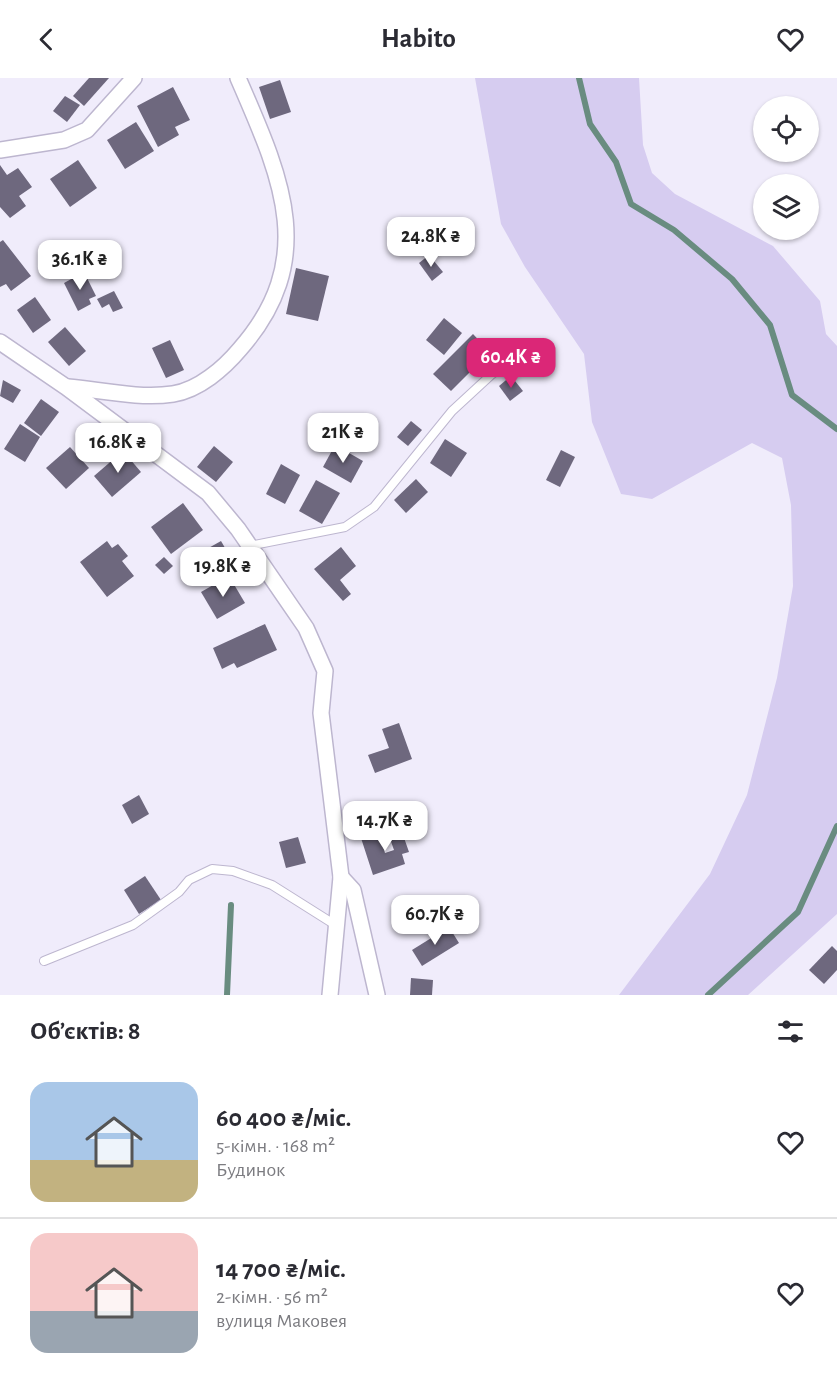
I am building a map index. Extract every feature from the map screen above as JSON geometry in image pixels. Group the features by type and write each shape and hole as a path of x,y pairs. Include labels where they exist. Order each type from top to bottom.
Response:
{"street":[{"path":"0,150 64,140 87,130 134,78"},
{"path":"66,387 142,394 174,393 199,384 231,360 259,327 278,290 288,236 280,182 238,78"},
{"path":"0,342 66,387 208,492 306,628 325,671 321,713 341,877 330,995"},
{"path":"341,877 353,890 377,995"}],"lane":[{"path":"249,546 345,527 374,507 452,411 491,375 531,344"},
{"path":"44,961 134,925 179,892 189,880 212,869 233,871 272,885 338,927"}],"shaded area":[{"path":"475,78 639,78 643,145 652,173 675,194 753,235 753,240 762,240 773,246 820,301 826,334 837,346 837,914 748,995 619,995 710,874 747,795 777,678 793,586 791,505 782,458 752,443 652,499 621,494 592,422 584,354 525,267 501,224"}],"building":[{"path":"89,78 109,78 84,106 73,96"},
{"path":"280,80 291,112 270,119 259,87"},
{"path":"173,87 190,120 175,127 179,135 158,147 137,106"},
{"path":"65,96 80,105 67,122 53,111"},
{"path":"136,122 154,151 125,169 107,140"},
{"path":"78,160 97,188 70,207 50,179"},
{"path":"0,165 7,175 18,168 32,187 19,196 26,206 10,218 0,207"},
{"path":"3,240 31,276 11,291 6,284 0,287 0,242"},
{"path":"429,255 443,272 432,281 419,263"},
{"path":"296,268 329,276 318,321 286,314"},
{"path":"84,272 96,296 89,299 91,304 78,311 64,283"},
{"path":"114,291 123,308 113,312 109,304 102,308 97,299"},
{"path":"35,297 51,320 33,333 17,310"},
{"path":"444,318 462,333 444,355 426,340"},
{"path":"65,327 86,351 69,366 48,342"},
{"path":"473,334 490,352 451,391 433,374"},
{"path":"170,340 184,370 166,378 152,348"},
{"path":"511,376 523,391 510,401 499,386"},
{"path":"3,380 21,390 13,403 0,396"},
{"path":"41,399 59,412 41,436 24,423"},
{"path":"411,421 422,430 408,446 397,437"},
{"path":"20,424 40,437 25,462 4,449"},
{"path":"445,439 467,453 451,477 430,463"},
{"path":"335,445 363,461 351,483 323,467"},
{"path":"214,446 233,462 216,482 197,467"},
{"path":"70,447 89,468 66,489 46,468"},
{"path":"561,450 575,457 560,487 546,480"},
{"path":"123,451 141,472 112,497 94,476"},
{"path":"281,464 300,475 285,504 266,494"},
{"path":"416,479 428,492 406,513 394,500"},
{"path":"316,480 340,493 322,524 299,511"},
{"path":"183,503 203,530 171,554 151,527"},
{"path":"107,541 112,548 118,544 128,556 122,561 134,576 107,597 80,562"},
{"path":"221,541 228,553 212,562 205,550"},
{"path":"341,547 356,566 340,580 351,594 343,601 314,569"},
{"path":"164,557 173,566 164,574 155,565"},
{"path":"229,576 245,603 217,619 201,592"},
{"path":"265,624 277,650 237,668 234,663 222,669 213,648"},
{"path":"399,723 412,759 375,773 368,755 389,748 382,729"},
{"path":"139,795 149,814 132,824 122,805"},
{"path":"418,818 422,830 408,834 405,822"},
{"path":"400,820 403,830 390,833 387,824"},
{"path":"379,832 385,853 394,850 389,836 402,832 409,852 402,854 405,864 373,875 361,838"},
{"path":"298,837 306,863 286,868 279,842"},
{"path":"145,876 161,900 139,914 124,890"},
{"path":"449,908 456,920 443,928 435,916"},
{"path":"412,910 417,923 408,927 402,914"},
{"path":"449,927 459,943 422,966 412,950"},
{"path":"832,946 837,951 837,970 824,984 809,970"},
{"path":"411,978 433,980 432,995 410,995"}],"waterway":[{"path":"579,78 590,124 616,162 631,204 674,230 732,279 770,325 792,395 837,429"},
{"path":"708,995 798,912 837,826"},
{"path":"227,995 231,905"}]}
